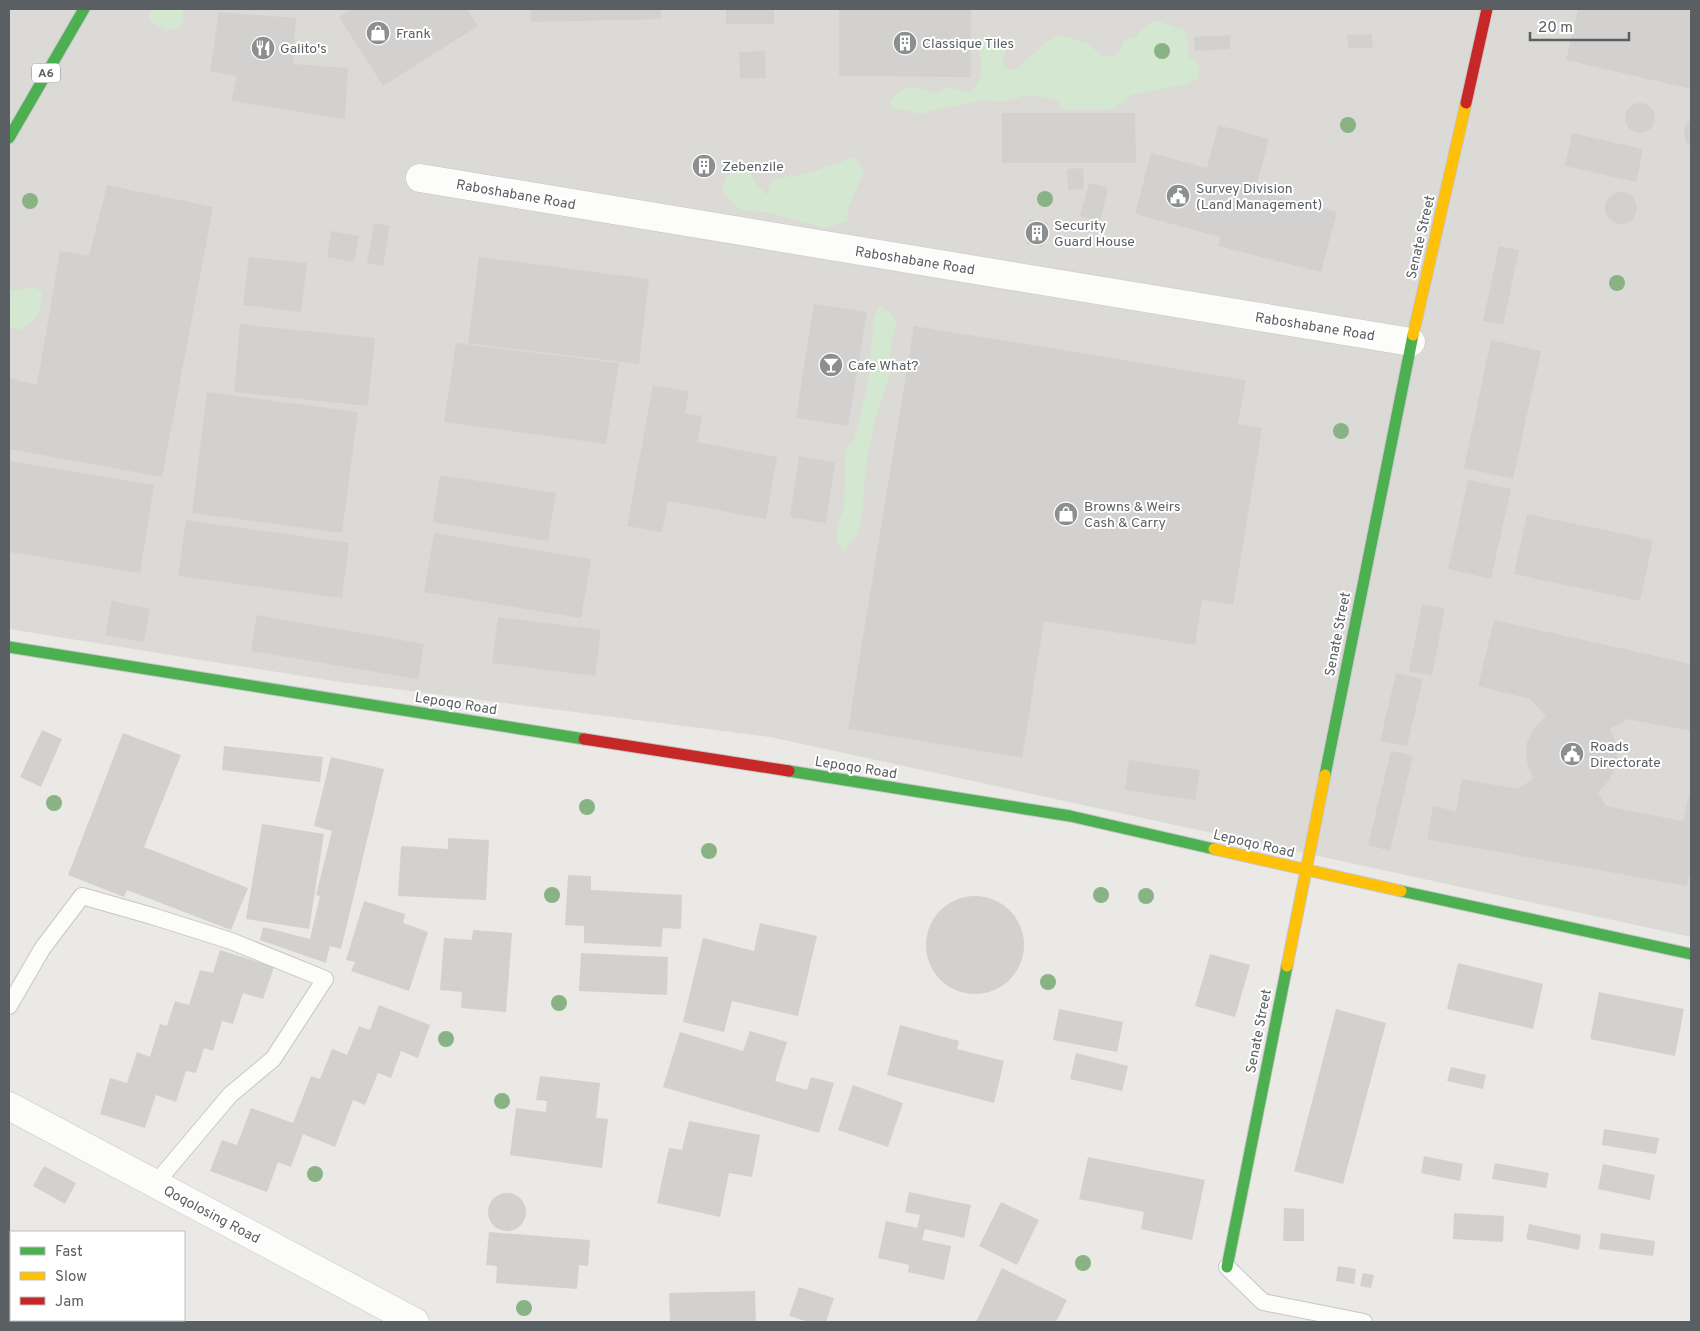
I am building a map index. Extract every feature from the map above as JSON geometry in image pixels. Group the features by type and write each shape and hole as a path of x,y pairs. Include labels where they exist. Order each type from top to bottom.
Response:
{"street":[{"name":"A6","path":"9,138 84,9"},
{"name":"Senate Street","path":"1227,1267 1411,342 1487,9"},
{"name":"Raboshabane Road","path":"420,178 1411,342"},
{"name":"Lepoqo Road","path":"9,647 1070,816 1305,870 1691,954"},
{"name":"Qoqolosing Road","path":"9,1106 414,1322"}],"lane":[{"path":"9,1006 42,948 82,896 231,941 325,979 273,1059 230,1095 155,1184"},
{"path":"1227,1267 1262,1302 1364,1322"}],"shaded area":[{"path":"9,9 1691,9 1691,937 770,737 333,681 9,629"}],"green space":[{"path":"149,9 185,9 182,27 166,31 149,19"},
{"path":"1157,20 1185,31 1189,57 1199,65 1198,78 1188,84 1131,95 1122,103 1109,110 1063,110 1060,107 1061,103 1045,97 1023,96 1005,102 984,100 922,114 893,108 889,103 898,92 909,88 921,89 934,94 946,88 970,92 975,88 980,77 981,58 978,46 989,34 1007,46 1002,60 1006,69 1016,70 1047,41 1061,35 1085,43 1102,55 1111,56 1118,54 1125,39 1136,38 1141,30"},
{"path":"855,157 864,172 848,209 847,221 825,228 766,212 745,211 737,208 722,190 725,180 734,166 748,170 759,187 769,196 769,186 776,179 809,173"},
{"path":"33,286 42,292 40,306 35,319 21,330 9,328 9,290 17,291"},
{"path":"880,305 891,314 897,323 891,341 890,375 876,415 866,464 862,516 858,534 843,552 837,543 837,528 844,507 846,450 853,441 860,419 868,379 874,318"}],"building":[{"path":"352,9 467,9 478,26 383,86 339,17"},
{"path":"530,9 661,9 661,19 531,22"},
{"path":"726,9 774,9 774,24 726,24"},
{"name":"Classique Tiles","path":"839,9 971,9 971,77 839,76"},
{"path":"1578,9 1691,9 1691,89 1566,60"},
{"path":"219,12 296,18 293,64 348,68 345,119 231,101 237,76 210,71"},
{"path":"1372,34 1373,48 1348,48 1347,35"},
{"path":"1230,35 1230,49 1195,51 1194,37"},
{"path":"765,51 766,78 740,79 739,52"},
{"path":"1640,103 1650,108 1655,118 1650,128 1640,133 1630,128 1625,118 1630,108"},
{"path":"1002,113 1135,113 1136,163 1002,163"},
{"path":"1691,119 1691,147 1686,142 1684,132 1685,126"},
{"path":"1218,125 1269,139 1255,191 1337,212 1321,272 1218,246 1220,237 1135,214 1151,153 1207,168"},
{"path":"1572,133 1643,149 1636,182 1565,166"},
{"name":"Zebenzile","path":"704,154 713,157 716,166 713,175 704,178 695,175 692,166 695,157"},
{"path":"1083,168 1084,189 1068,190 1067,169"},
{"path":"1089,183 1108,188 1100,222 1080,216"},
{"path":"107,185 213,207 162,477 9,449 9,378 37,385 60,251 89,256"},
{"path":"1621,192 1633,196 1637,208 1633,220 1621,224 1609,220 1605,208 1609,196"},
{"name":"Security Guard House","path":"1030,219 1048,222 1043,247 1026,244"},
{"path":"374,223 390,226 383,266 367,263"},
{"path":"331,231 359,236 354,262 327,257"},
{"path":"1499,246 1519,250 1503,325 1483,321"},
{"path":"249,257 307,263 301,312 243,305"},
{"path":"479,257 649,279 639,364 468,343"},
{"name":"Cafe What?","path":"814,304 867,312 848,426 796,418"},
{"path":"240,324 375,338 368,406 234,392"},
{"name":"Browns & Weirs Cash & Carry","path":"914,326 1246,380 1238,424 1262,428 1233,605 1202,600 1195,645 1044,621 1022,758 848,729"},
{"path":"1491,340 1541,351 1513,479 1464,468"},
{"path":"456,343 619,363 606,444 444,422"},
{"path":"653,385 689,391 685,413 702,416 697,442 777,457 766,519 668,501 662,532 627,526"},
{"path":"207,392 358,412 342,533 192,513"},
{"path":"799,456 835,462 826,523 790,517"},
{"path":"9,461 154,485 140,573 9,552"},
{"path":"440,475 556,493 548,541 433,522"},
{"path":"1468,480 1511,489 1491,579 1448,569"},
{"path":"1527,514 1653,540 1640,601 1514,574"},
{"path":"186,520 349,543 342,598 178,576"},
{"path":"434,533 591,559 581,618 424,592"},
{"path":"112,601 150,609 144,642 105,635"},
{"path":"1422,604 1445,608 1432,676 1409,671"},
{"path":"257,615 424,644 418,679 251,651"},
{"path":"498,617 601,630 595,676 492,663"},
{"name":"Roads Directorate","path":"1494,620 1691,664 1691,731 1628,719 1610,729 1617,745 1617,763 1610,779 1598,792 1606,806 1683,821 1691,786 1691,876 1689,875 1687,886 1427,839 1433,806 1456,811 1462,779 1517,789 1533,779 1527,763 1526,745 1533,729 1546,716 1530,699 1478,686"},
{"path":"1396,673 1423,679 1407,746 1380,741"},
{"path":"42,730 62,739 41,787 20,777"},
{"path":"123,733 181,755 144,847 248,888 231,930 127,890 124,897 68,875"},
{"path":"224,746 323,757 320,782 222,770"},
{"path":"1391,751 1413,756 1390,851 1368,845"},
{"path":"331,757 384,769 341,949 330,946 326,963 260,940 263,927 310,939 320,896 316,895 332,831 314,826"},
{"path":"1129,760 1200,770 1195,800 1125,790"},
{"path":"262,824 324,834 309,929 246,919"},
{"path":"448,838 489,840 486,900 398,896 401,846 448,849"},
{"path":"568,875 591,876 591,890 682,895 681,929 663,928 661,947 584,943 584,926 565,925"},
{"path":"975,896 994,900 1010,910 1020,926 1024,945 1020,964 1010,980 994,990 975,994 956,990 940,980 930,964 926,945 930,926 940,910 956,900"},
{"path":"364,901 405,914 403,923 428,932 409,991 351,971 355,962 346,960"},
{"path":"760,923 817,936 798,1016 732,1001 724,1032 683,1022 703,938 754,951"},
{"path":"473,930 512,933 506,1012 461,1008 462,992 440,990 444,938 472,940"},
{"path":"220,950 274,967 263,999 243,993 233,1024 222,1021 213,1051 204,1048 196,1073 186,1071 176,1102 156,1095 145,1128 100,1114 110,1078 127,1083 137,1052 150,1057 160,1024 167,1026 175,1001 189,1005 200,970 213,973"},
{"path":"581,953 668,957 667,995 579,991"},
{"path":"1210,954 1250,965 1235,1017 1195,1006"},
{"path":"1458,963 1543,984 1533,1029 1447,1009"},
{"path":"1599,992 1684,1009 1675,1056 1590,1039"},
{"path":"379,1005 430,1025 418,1058 401,1051 391,1078 378,1073 365,1105 353,1100 335,1147 303,1134 291,1167 278,1162 267,1192 210,1171 222,1140 237,1145 251,1108 293,1123 311,1076 320,1079 332,1049 347,1055 359,1026 370,1030"},
{"path":"1059,1009 1123,1022 1117,1052 1053,1040"},
{"path":"1336,1009 1386,1023 1343,1184 1294,1171"},
{"path":"900,1025 959,1041 957,1049 1004,1061 994,1103 887,1075"},
{"path":"750,1031 787,1042 775,1081 807,1090 811,1077 834,1083 819,1133 663,1087 680,1032 743,1051"},
{"path":"1076,1053 1128,1066 1122,1091 1070,1079"},
{"path":"1451,1067 1486,1075 1483,1089 1447,1081"},
{"path":"540,1076 600,1083 596,1118 608,1119 602,1168 510,1155 516,1108 546,1112 547,1101 536,1100"},
{"path":"853,1085 903,1103 888,1147 838,1130"},
{"path":"689,1121 760,1135 752,1177 729,1173 720,1217 657,1203 669,1148 682,1150"},
{"path":"1604,1129 1659,1138 1656,1154 1602,1145"},
{"path":"1424,1156 1463,1164 1460,1181 1421,1173"},
{"path":"1088,1157 1205,1180 1192,1240 1141,1229 1144,1212 1079,1199"},
{"path":"1495,1163 1549,1173 1546,1188 1492,1179"},
{"path":"1603,1164 1655,1175 1650,1200 1598,1189"},
{"path":"44,1166 76,1183 65,1204 33,1186"},
{"path":"909,1192 971,1205 964,1238 925,1229 922,1240 951,1246 944,1280 908,1272 909,1265 878,1258 886,1221 917,1228 920,1215 905,1212"},
{"path":"507,1193 521,1198 526,1212 521,1226 507,1231 493,1226 488,1212 493,1198"},
{"path":"1001,1202 1039,1220 1017,1265 979,1246"},
{"path":"1284,1208 1304,1209 1304,1241 1283,1241"},
{"path":"1454,1213 1504,1216 1503,1242 1453,1239"},
{"path":"1529,1224 1581,1235 1579,1250 1526,1239"},
{"path":"489,1232 590,1240 588,1266 579,1265 577,1289 496,1283 497,1266 486,1265"},
{"path":"1601,1233 1655,1241 1653,1256 1599,1249"},
{"path":"1338,1266 1356,1269 1354,1284 1336,1281"},
{"path":"1002,1268 1067,1300 1056,1322 976,1322"},
{"path":"1363,1273 1374,1275 1371,1288 1360,1286"},
{"path":"799,1287 834,1298 826,1322 809,1322 789,1316"},
{"path":"755,1291 756,1322 670,1322 669,1293"}],"traffic: fast":[{"path":"9,138 84,9"},
{"path":"1325,775 1413,335"},
{"path":"9,647 584,739"},
{"path":"789,771 1070,816 1214,849"},
{"path":"1401,891 1691,954"},
{"path":"1227,1267 1287,966"}],"traffic: slow":[{"path":"1413,335 1466,103"},
{"path":"1287,966 1325,775"},
{"path":"1214,849 1401,891"}],"traffic: jam":[{"path":"1466,103 1487,9"},
{"path":"584,739 789,771"}],"place":[{"name":"Frank","path":"378,33"},
{"name":"Classique Tiles","path":"905,43"},
{"name":"Galito's","path":"263,48"},
{"name":"Zebenzile","path":"704,166"},
{"name":"Survey Division (Land Management)","path":"1178,196"},
{"name":"Security Guard House","path":"1037,233"},
{"name":"Cafe What?","path":"831,365"},
{"name":"Browns & Weirs Cash & Carry","path":"1066,514"},
{"name":"Roads Directorate","path":"1572,754"}]}
